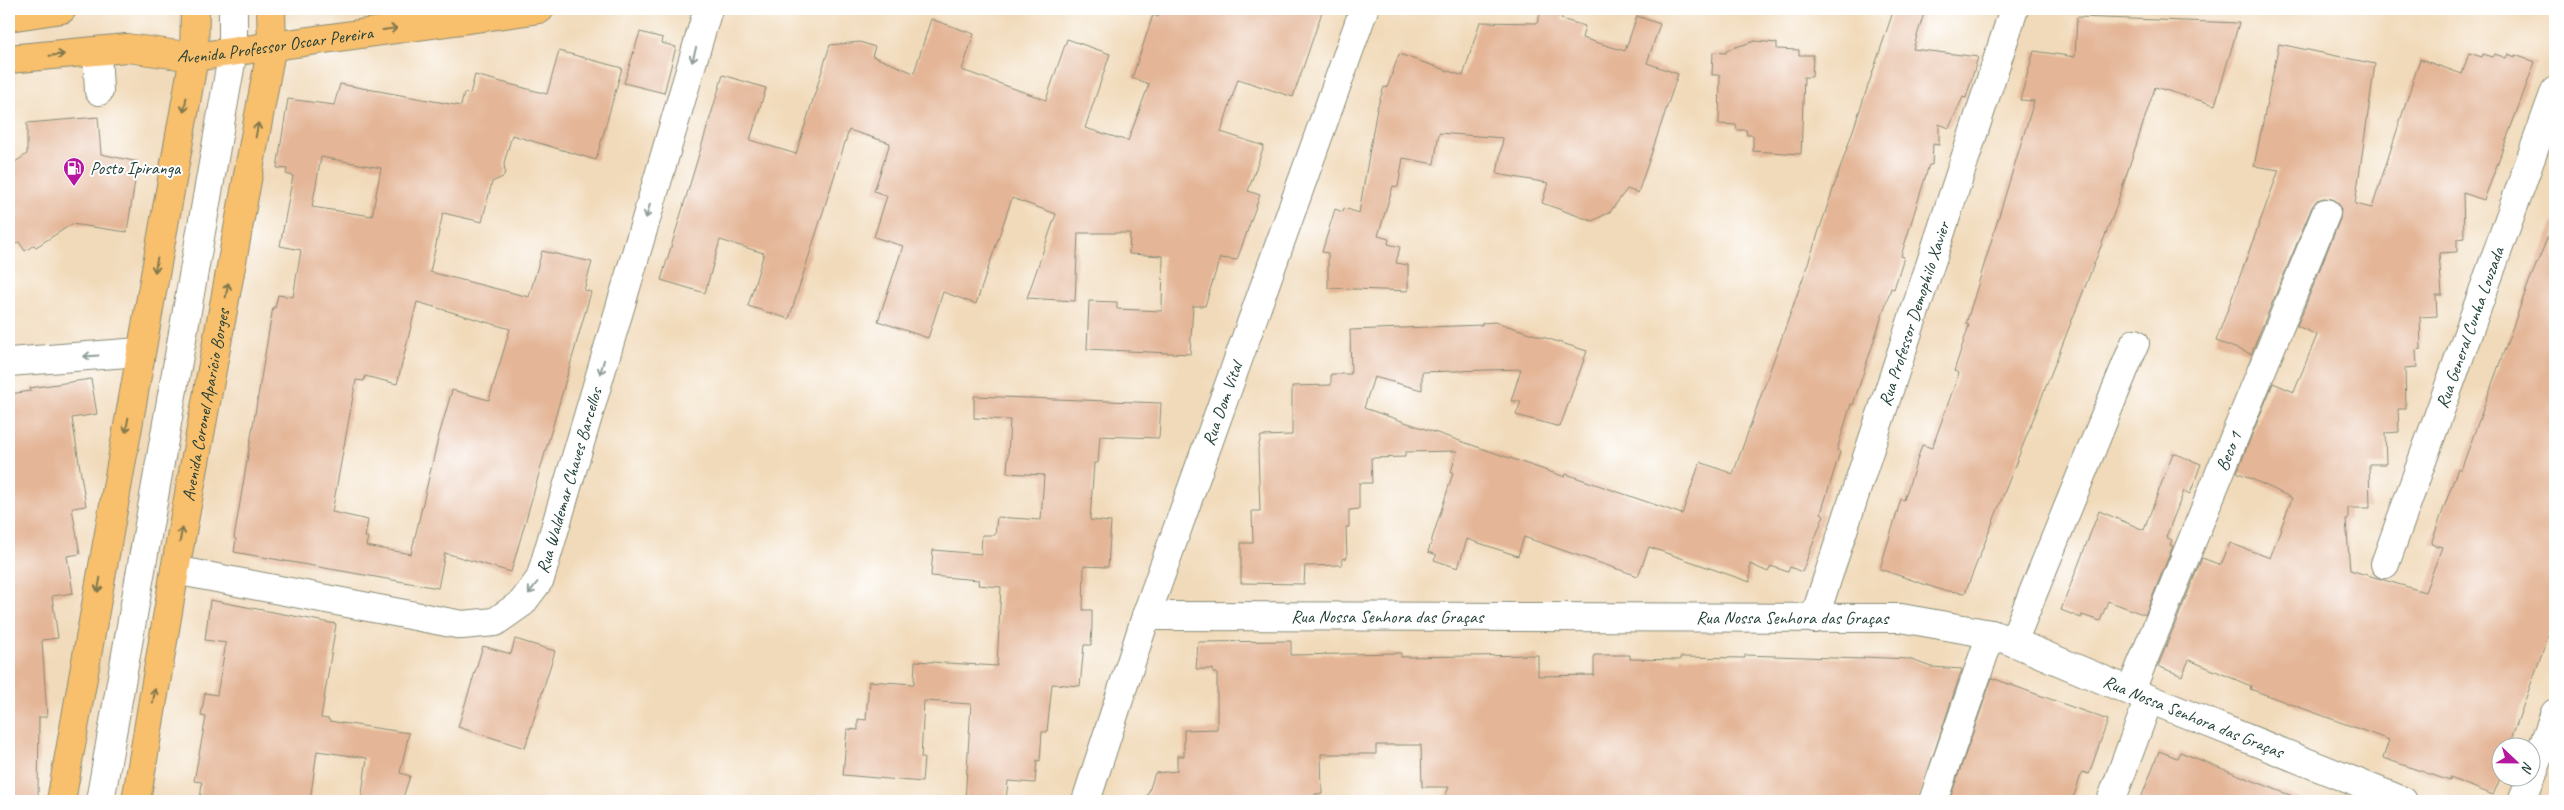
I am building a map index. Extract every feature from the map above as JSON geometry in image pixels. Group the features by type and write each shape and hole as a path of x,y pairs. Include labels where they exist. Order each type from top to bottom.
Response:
{"main road":[{"path":"9,17 62,9"},
{"path":"61,801 194,57 195,9"},
{"name":"Avenida Coronel Aparício Borges","path":"136,801 175,570 272,45 271,9"},
{"name":"Avenida Professor Oscar Pereira","path":"9,60 127,48 194,57 540,9"}],"street":[{"path":"101,801 233,51 233,9"},
{"name":"Rua Waldemar Chaves Barcellos","path":"175,570 462,625 495,622 522,603 540,579 708,9"},
{"name":"Rua Dom Vital","path":"1086,801 1146,616 1364,9"},
{"name":"Rua Professor Demophilo Xavier","path":"1814,619 2014,9"},
{"path":"97,51 99,91"},
{"name":"Rua General Cunha Louzada","path":"2385,564 2555,91"},
{"name":"Beco 1","path":"2111,801 2140,695 2326,213"},
{"path":"1933,801 2002,638 2027,613 2135,343"},
{"path":"9,362 140,352"},
{"name":"Rua Nossa Senhora das Graças","path":"1146,616 1901,618 2002,638 2403,801"},
{"path":"2542,748 2555,713"},
{"path":"101,801 146,744"},
{"path":"2522,801 2527,788"}],"building":[{"path":"1161,9 1323,9 1293,97 1238,79 1221,132 1264,146 1248,191 1260,195 1237,260 1220,258 1205,306 1193,306 1190,354 1087,349 1089,301 1117,302 1117,309 1162,311 1163,256 1129,254 1130,233 1078,233 1075,301 1027,298 1056,214 1012,198 976,304 943,292 928,338 878,321 903,246 874,237 887,196 874,191 890,143 849,130 789,319 748,306 764,253 720,240 705,293 661,280 723,75 766,88 750,140 796,154 830,45 860,42 875,47 872,56 914,73 931,19 974,34 962,70 1046,100 1067,39 1110,54 1085,128 1128,141 1149,84 1132,78 1153,15 1158,17"},
{"path":"1542,9 1565,9 1561,19 1585,26 1582,38 1625,51 1637,16 1660,24 1647,63 1678,74 1638,193 1627,189 1610,212 1592,221 1542,203 1548,183 1497,174 1503,138 1439,133 1434,164 1403,158 1398,187 1393,186 1378,236 1389,239 1388,244 1400,247 1396,263 1408,265 1408,291 1328,288 1328,253 1322,252 1335,209 1343,212 1344,208 1359,213 1377,108 1384,87 1387,88 1399,54 1463,76 1480,22 1537,23"},
{"path":"1894,9 1925,10 1913,49 1978,57 1966,98 1963,97 1949,128 1939,124 1939,145 1933,144 1932,165 1929,165 1901,256 1904,257 1894,289 1891,288 1853,405 1851,404 1837,450 1840,452 1821,513 1824,515 1802,572 1790,567 1788,572 1771,566 1768,572 1750,564 1750,582 1649,547 1638,576 1524,537 1518,556 1467,539 1458,568 1434,560 1437,555 1428,552 1453,473 1451,472 1457,451 1405,452 1405,457 1371,458 1372,483 1359,483 1359,509 1349,510 1349,527 1346,527 1347,558 1342,559 1342,565 1305,566 1304,584 1241,583 1241,543 1253,543 1252,511 1260,511 1258,449 1261,436 1292,435 1292,386 1331,385 1331,374 1351,374 1350,330 1482,325 1482,323 1495,322 1587,351 1560,427 1516,415 1521,401 1511,401 1521,369 1422,372 1422,390 1374,377 1364,408 1565,477 1566,474 1682,514 1700,462 1733,474 1803,278"},
{"path":"2077,17 2239,23 2215,105 2155,87 2114,213 1965,593 1941,590 1880,569 1901,499 1904,500 1922,445 1932,448 1959,373 1954,371 1969,325 1966,324 2034,101 2020,100 2034,51 2075,57"},
{"path":"640,32 663,38 662,43 676,47 664,93 624,83"},
{"path":"1755,41 1777,43 1777,49 1799,50 1799,55 1813,55 1812,77 1804,77 1801,154 1753,151 1753,135 1747,135 1746,130 1737,130 1736,125 1719,124 1720,75 1712,75 1713,52 1726,53 1726,50"},
{"path":"2279,44 2375,64 2355,204 2372,208 2420,59 2462,74 2469,53 2482,57 2483,54 2493,57 2495,54 2506,58 2508,54 2535,62 2484,200 2463,193 2464,238 2457,239 2457,252 2439,253 2442,295 2436,295 2437,316 2420,317 2421,349 2416,350 2417,367 2405,368 2406,409 2398,409 2399,432 2385,433 2386,464 2369,464 2370,508 2348,508 2348,520 2346,520 2350,570 2425,592 2442,547 2431,544 2458,468 2461,470 2529,282 2555,220 2555,617 2512,738 2492,738 2492,788 2496,788 2493,795 2450,778 2450,781 2383,758 2389,740 2250,689 2251,686 2189,660 2182,676 2158,666 2202,558 2221,565 2230,543 2270,558 2292,498 2237,472 2273,383 2294,392 2317,335 2297,326 2340,219 2341,210 2338,203 2332,199 2324,198 2317,200 2312,207 2251,354 2216,341 2279,170 2254,166"},
{"path":"559,51 622,68 596,160 512,135 504,163 505,172 503,177 492,182 482,222 443,213 430,272 529,297 542,251 592,262 584,290 591,292 511,572 445,553 438,588 234,552 236,539 234,538 273,307 275,308 278,295 293,297 301,250 280,246 293,176 286,174 287,169 277,168 288,99 334,105 340,84 461,106 464,93 470,94 475,75 547,94","holes":["321,157 381,168 372,216 312,207","417,302 510,329 489,400 452,390 438,439 411,554 366,546 368,537 365,537 368,520 332,512 356,380 364,381 365,376 397,384"]},
{"path":"98,117 101,154 138,162 127,232 72,224 36,247 34,245 25,251 19,242 9,248 9,166 27,154 27,123"},
{"path":"91,379 97,414 72,418 86,506 72,508 80,554 67,556 73,593 52,596 58,638 42,640 47,717 39,717 38,799 9,798 9,394 31,391 30,388"},
{"path":"974,396 1161,403 1159,438 1100,436 1098,463 1094,463 1090,520 1111,522 1108,567 1084,566 1083,610 1092,610 1091,645 1084,645 1080,686 1052,684 1047,732 1042,732 1040,761 1037,760 1035,783 1008,781 1006,801 965,801 971,704 924,701 921,758 924,758 922,782 843,775 847,729 858,730 858,719 866,720 869,681 914,684 915,661 997,666 1001,587 978,585 979,580 931,576 933,550 981,554 982,535 995,535 997,517 1041,520 1044,475 1007,473 1010,420 974,418"},
{"path":"2173,453 2201,464 2190,494 2184,491 2166,537 2172,540 2170,545 2173,546 2145,615 2108,601 2100,621 2082,615 2081,618 2061,610 2099,511 2144,530"},
{"path":"210,600 336,624 321,718 329,719 329,721 409,733 400,773 410,776 402,801 361,801 367,758 317,751 310,801 200,801 202,782 194,781 206,717 201,716 205,693 217,695 226,643 205,640"},
{"path":"515,639 555,651 525,748 458,727 483,646 511,654"},
{"path":"1291,641 1291,655 1401,653 1401,657 1538,655 1538,676 1594,675 1594,655 1630,655 1630,659 1680,660 1680,657 1745,658 1745,655 1864,659 1863,657 1909,659 1931,667 1962,669 1918,801 1443,801 1449,787 1422,787 1421,745 1376,745 1376,754 1321,754 1322,794 1315,794 1315,801 1174,801 1174,796 1147,797 1155,773 1177,771 1177,756 1184,756 1184,730 1217,729 1217,673 1213,673 1213,669 1196,669 1198,642"},
{"path":"1992,678 2108,720 2089,774 2082,772 2072,801 1949,801"},
{"path":"2159,751 2177,758 2180,752 2300,799 2299,801 2140,801"}],"place":[{"name":"Posto Ipiranga","path":"74,187"}]}
